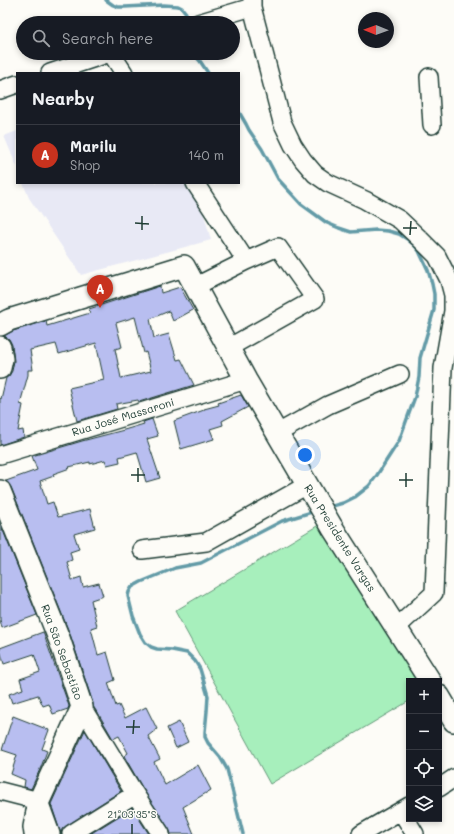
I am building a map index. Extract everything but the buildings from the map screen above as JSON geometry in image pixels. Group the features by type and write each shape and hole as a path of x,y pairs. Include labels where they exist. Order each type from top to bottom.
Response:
{"main road":[{"name":"Rua Presidente Vargas","path":"0,325 9,320 184,266 194,287 276,434 332,527 428,678"},
{"path":"0,347 2,359 0,368"},
{"name":"Rua São Sebastião","path":"0,491 60,641 82,707 39,801 34,834"},
{"path":"442,701 454,721"}],"street":[{"path":"219,16 252,4 282,122 293,145 303,160 315,174 328,183 365,200 400,220 436,256 449,280 453,295 453,311 449,361 443,368 434,593 396,628"},
{"path":"53,72 89,60"},
{"path":"115,60 123,72"},
{"path":"429,77 432,125"},
{"path":"0,90 16,84"},
{"path":"196,184 246,261"},
{"path":"194,287 278,247 315,299 228,348"},
{"path":"276,434 328,405 400,374"},
{"name":"Rua José Massaroni","path":"0,455 246,380"},
{"path":"142,550 206,542 307,485"},
{"path":"82,707 161,834"},
{"path":"442,786 454,778"},
{"path":"0,791 39,801 51,834"},
{"path":"71,834 135,794"},
{"path":"361,834 405,809 415,834"}],"shaded area":[{"path":"16,131 16,165 4,136"},
{"path":"23,184 195,184 211,240 81,275 29,198"}],"green space":[{"path":"327,520 417,678 406,678 406,703 270,784 175,611"}],"waterway":[{"path":"106,0 118,7 164,5 178,6 186,13 186,16"},
{"path":"199,60 207,72"},
{"path":"240,114 262,149 278,179 301,204 327,223 351,232 376,230 399,234 407,239 419,251 428,270 432,284 434,294 434,310 420,358 419,377 415,397 399,441 369,486 355,497 343,503 329,507"},
{"path":"243,834 227,769 205,737 208,696 200,669 187,653 157,649 151,647 145,642 133,616 128,596 132,587 141,582 175,568 201,563 282,521 315,511"}],"place":[{"name":"Marilu","path":"100,308"}]}
